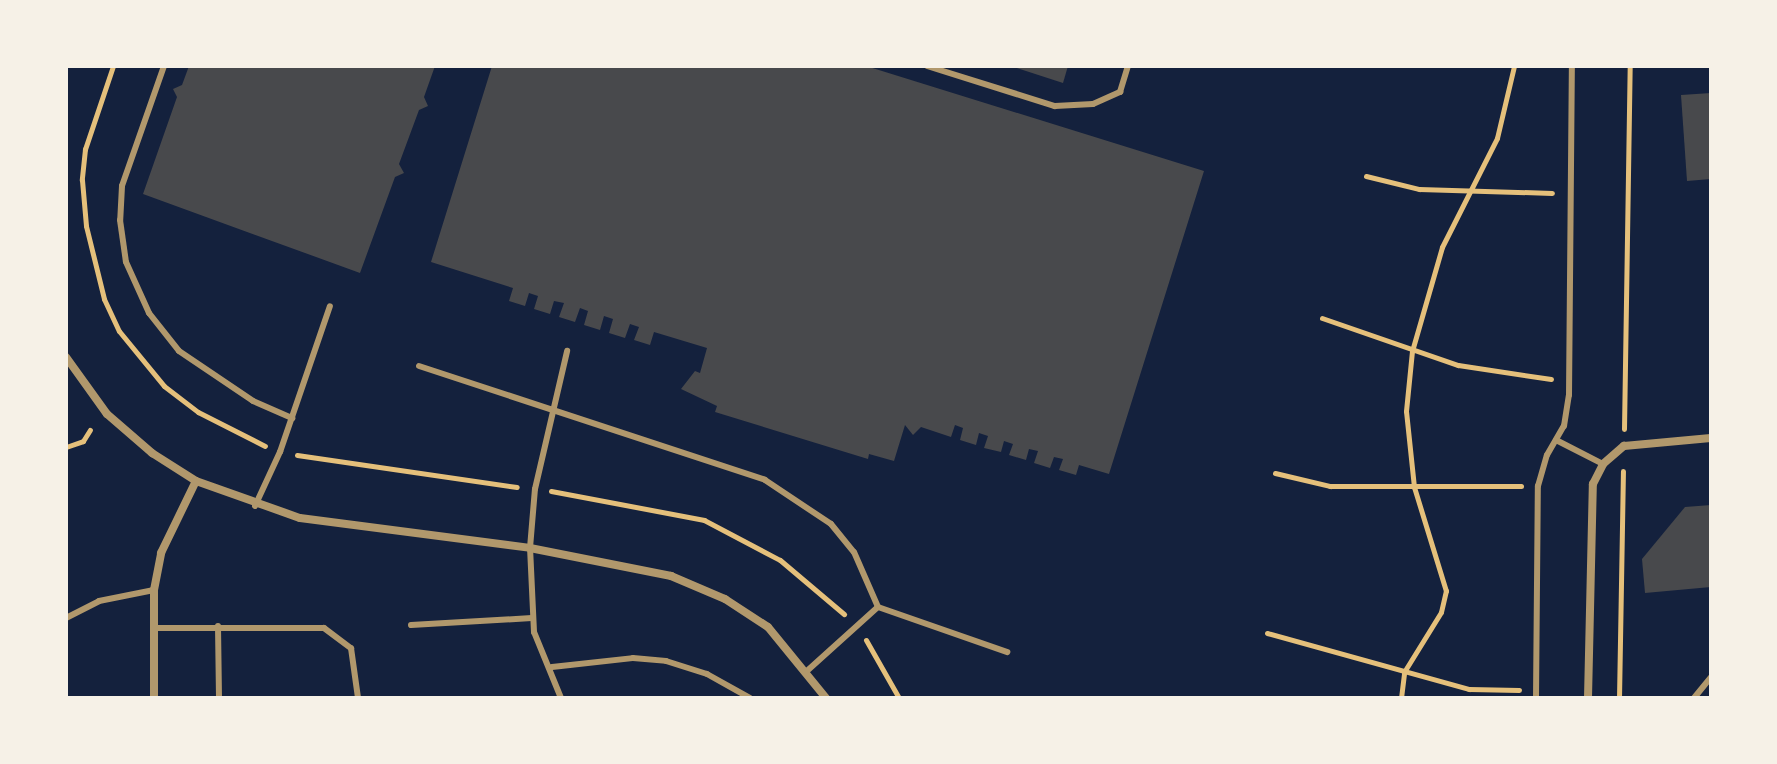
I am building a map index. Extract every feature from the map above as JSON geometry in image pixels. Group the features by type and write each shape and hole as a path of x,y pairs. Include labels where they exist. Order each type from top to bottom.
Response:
{"street":[{"path":"66,357 107,414 152,453 196,481 255,506 300,518 613,561 684,581 768,627 808,670 826,698"},
{"path":"1588,698 1589,507 1603,464 1624,446 1711,438"},
{"path":"154,698 154,590 161,553 196,481"}],"lane":[{"path":"164,66 122,186 120,220 126,262 149,313 179,351 253,401 292,418"},
{"path":"927,66 1055,106 1093,104 1120,92 1128,66"},
{"path":"1536,695 1538,486 1568,411 1572,66"},
{"path":"255,506 280,452 330,306"},
{"path":"561,698 532,618 530,548 535,489 567,351"},
{"path":"419,366 717,461 805,504 831,524 854,552 878,607 1007,652"},
{"path":"1556,440 1603,464"},
{"path":"66,618 99,601 154,590"},
{"path":"808,670 854,624 878,607"},
{"path":"411,625 532,618"},
{"path":"218,626 219,698"},
{"path":"154,628 324,628 351,648 358,698"},
{"path":"552,667 633,658 666,661 707,674 750,698"},
{"path":"1694,698 1711,677"}],"path":[{"path":"113,66 85,149 82,180 86,226 104,299 133,351 164,386 240,436 280,452 535,489 704,520 780,560 854,624 899,698"},
{"path":"1401,698 1404,672 1441,612 1446,591 1414,487 1406,411 1412,351 1442,247 1474,189 1508,104 1514,66"},
{"path":"1625,425 1630,66"},
{"path":"1366,176 1405,188 1569,193"},
{"path":"1322,318 1412,351 1493,373 1568,380"},
{"path":"66,447 83,441 90,430"},
{"path":"1275,473 1330,486 1538,486"},
{"path":"1619,698 1623,478"},
{"path":"1267,633 1469,689 1536,695"}],"building":[{"path":"189,66 435,66 424,97 428,106 419,110 399,164 404,173 395,177 360,273 143,194 177,97 173,89 182,85"},
{"path":"492,66 866,66 1204,171 1109,474 1079,465 1076,475 1059,470 1063,459 1054,457 1050,468 1034,463 1038,451 1029,449 1026,460 1009,455 1013,444 1004,441 1001,452 984,448 988,436 979,433 976,445 960,440 963,428 955,425 951,437 921,427 913,435 905,425 894,461 869,454 868,459 715,412 717,406 681,389 695,371 700,373 707,348 654,332 650,345 634,340 639,327 630,324 625,338 609,333 613,319 604,316 600,330 584,325 588,311 580,308 575,322 559,317 564,303 554,301 550,314 534,309 538,296 529,293 525,306 509,301 513,288 431,262"},
{"path":"1011,66 1068,66 1063,83"},
{"path":"1711,93 1711,179 1687,181 1681,95"},
{"path":"1711,505 1711,587 1645,593 1642,559 1685,507"}]}
